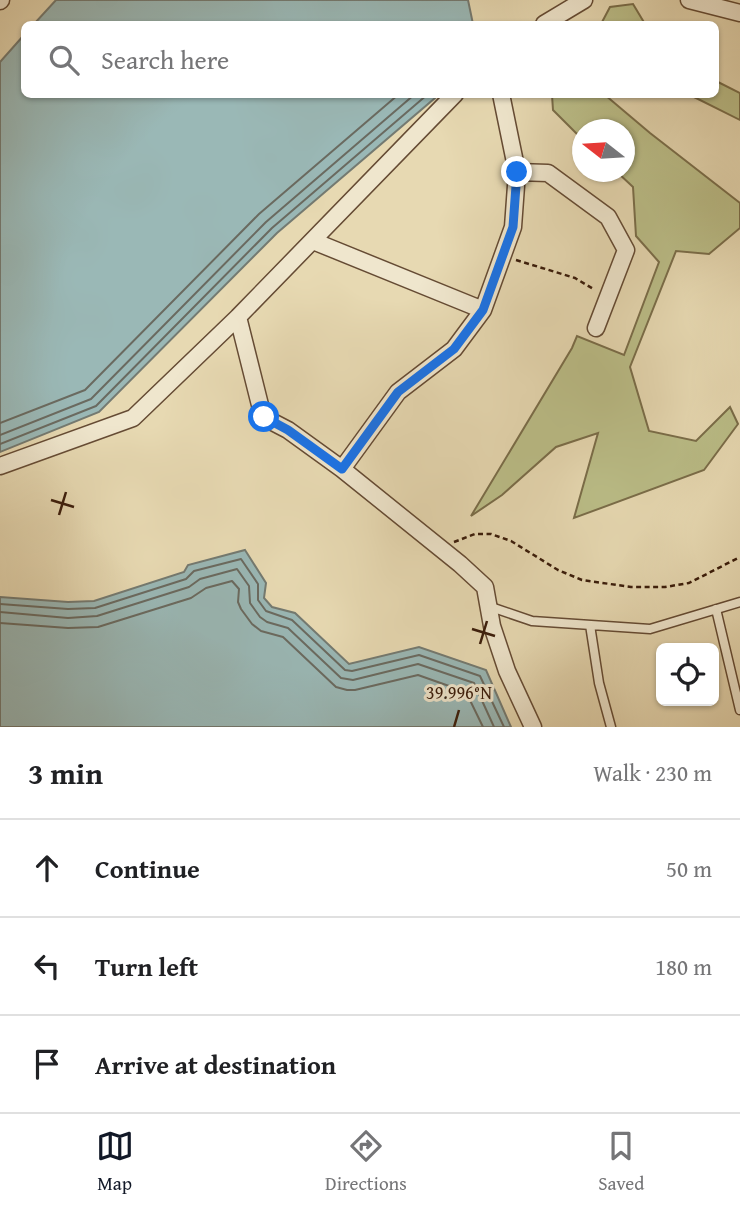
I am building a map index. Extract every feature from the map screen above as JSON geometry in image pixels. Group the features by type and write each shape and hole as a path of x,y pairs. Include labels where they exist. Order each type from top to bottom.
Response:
{"street":[{"path":"549,21 584,0"},
{"path":"689,0 740,13"},
{"path":"0,466 133,418 238,317 451,98"},
{"path":"342,469 398,392 454,349 483,310 513,227 517,172 501,98"},
{"path":"517,172 548,173 608,217 626,250 596,328"},
{"path":"313,241 483,310"},
{"path":"238,317 264,417 288,430 342,469 485,587 492,626 507,671 533,727"}],"lane":[{"path":"488,606 532,621 650,629 740,602"},
{"path":"716,609 740,710"},
{"path":"590,625 599,683 611,727"}],"path":[{"path":"503,256 575,278 608,296"},
{"path":"442,550 453,542 475,534 491,534 511,541 558,570 582,580 631,587 665,587 689,583 740,557"}],"green space":[{"path":"633,4 643,21 603,21 610,7"},
{"path":"719,82 740,93 740,120 696,98 719,98"},
{"path":"552,98 609,98 633,119 572,119 572,129 553,110"},
{"path":"635,120 740,203 740,228 709,254 676,251 630,367 649,431 696,441 730,407 738,424 704,470 574,518 598,433 556,447 502,495 471,516 577,336 624,355 659,262 636,236 633,187 628,182 635,182"}],"water":[{"path":"56,0 468,0 472,21 37,21"},
{"path":"21,38 21,98 435,98 277,233 99,412 0,452 0,62"},
{"path":"245,550 266,583 264,598 272,607 295,613 349,664 419,647 486,670 511,727 0,727 0,597 68,602 94,601 184,572 188,565"}],"route":[{"path":"264,417 288,430 342,469 398,392 454,349 483,310 513,227 517,172"}]}
